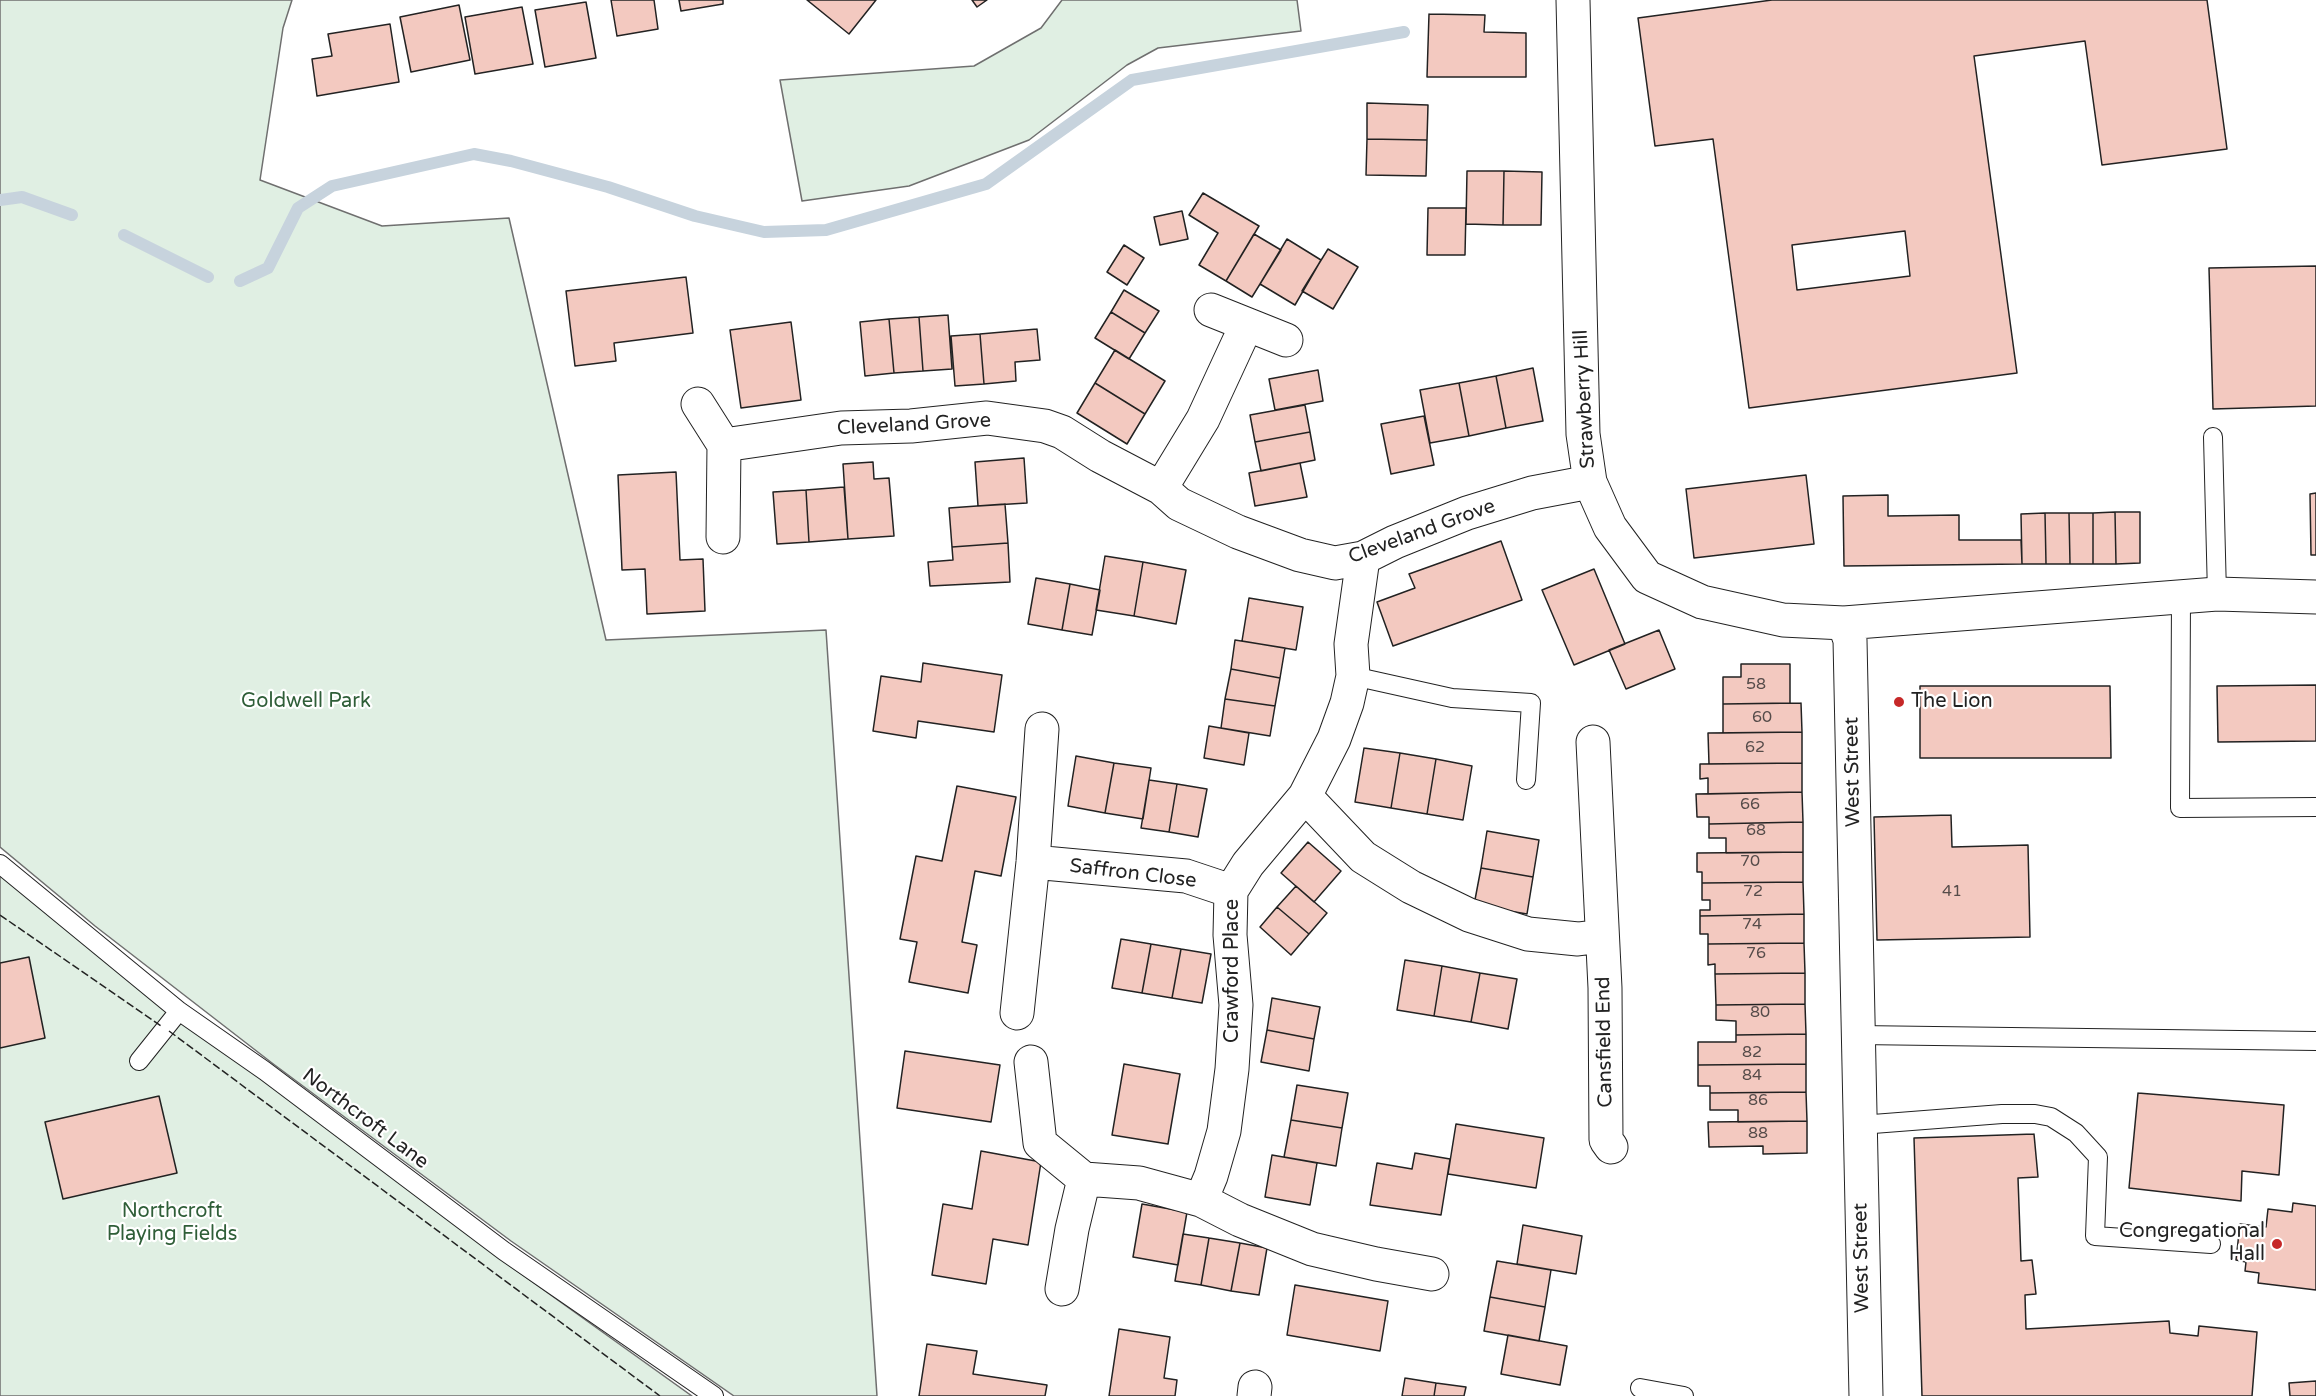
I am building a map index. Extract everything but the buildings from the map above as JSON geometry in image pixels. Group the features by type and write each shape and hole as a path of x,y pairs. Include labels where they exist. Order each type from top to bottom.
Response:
{"street":[{"name":"Strawberry Hill","path":"1573,0 1583,435 1590,482 1610,527 1647,577 1702,602 1783,620 1844,623"},
{"path":"1211,310 1246,326 1286,340"},
{"path":"1161,488 1203,419 1246,326"},
{"path":"698,404 724,445 723,537"},
{"name":"Cleveland Grove","path":"724,445 840,428 911,426 987,418 1045,426 1062,432 1100,456 1161,488 1179,504 1238,532 1300,555 1335,562 1363,558 1395,542 1467,513 1532,493 1590,482"},
{"name":"Crawford Place","path":"1201,1200 1211,1176 1224,1131 1232,1069 1236,1005 1230,935 1232,891 1248,864 1305,796 1334,739 1347,703 1353,676 1351,644 1363,558"},
{"path":"1844,623 2217,594 2316,597"},
{"name":"West Street","path":"1844,623 1850,640 1866,1396"},
{"path":"1017,1013 1033,862 1042,729"},
{"name":"Cansfield End","path":"1593,742 1602,936 1606,1140 1611,1147"},
{"path":"1305,796 1363,856 1411,887 1469,915 1528,934 1578,939 1602,936"},
{"name":"Saffron Close","path":"1033,862 1186,876 1232,891"},
{"path":"1031,1062 1040,1143 1084,1179 1139,1183 1201,1200 1240,1220 1312,1249 1432,1274"},
{"path":"1062,1289 1072,1228 1084,1179"}],"lane":[{"path":"2213,437 2217,594"},
{"path":"2181,597 2180,808 2316,807"},
{"path":"1353,676 1452,698 1531,703 1526,780"},
{"name":"Northcroft Lane","path":"0,864 179,1011 274,1078 504,1251 714,1396"},
{"path":"139,1061 179,1011"},
{"path":"1858,1035 2316,1041"},
{"path":"1860,1125 2002,1114 2035,1114 2051,1117 2076,1133 2098,1157 2095,1236 2211,1244"},
{"path":"1640,1388 1684,1396"}],"green space":[{"name":"Goldwell Park","path":"0,0 292,0 283,28 260,180 382,226 509,218 606,640 826,630 877,1396 734,1396 511,1241 272,1063 95,926 0,847"},
{"path":"1062,0 1297,0 1301,31 1158,48 1127,65 1029,140 909,186 802,201 780,80 974,66 1041,28"},
{"name":"Northcroft Playing Fields","path":"0,870 327,1128 506,1263 692,1396 0,1396"}],"waterway":[{"path":"240,281 268,268 298,208 332,186 474,154 511,161 608,187 695,216 764,232 826,230 986,184 1132,80 1404,32"},
{"path":"0,200 22,197 72,215"},
{"path":"124,235 208,277"}],"fence":[{"path":"0,915 161,1026"},
{"path":"169,1031 660,1396"}],"place":[{"name":"The Lion","path":"1899,702"},
{"name":"Congregational Hall","path":"2277,1244"}]}
